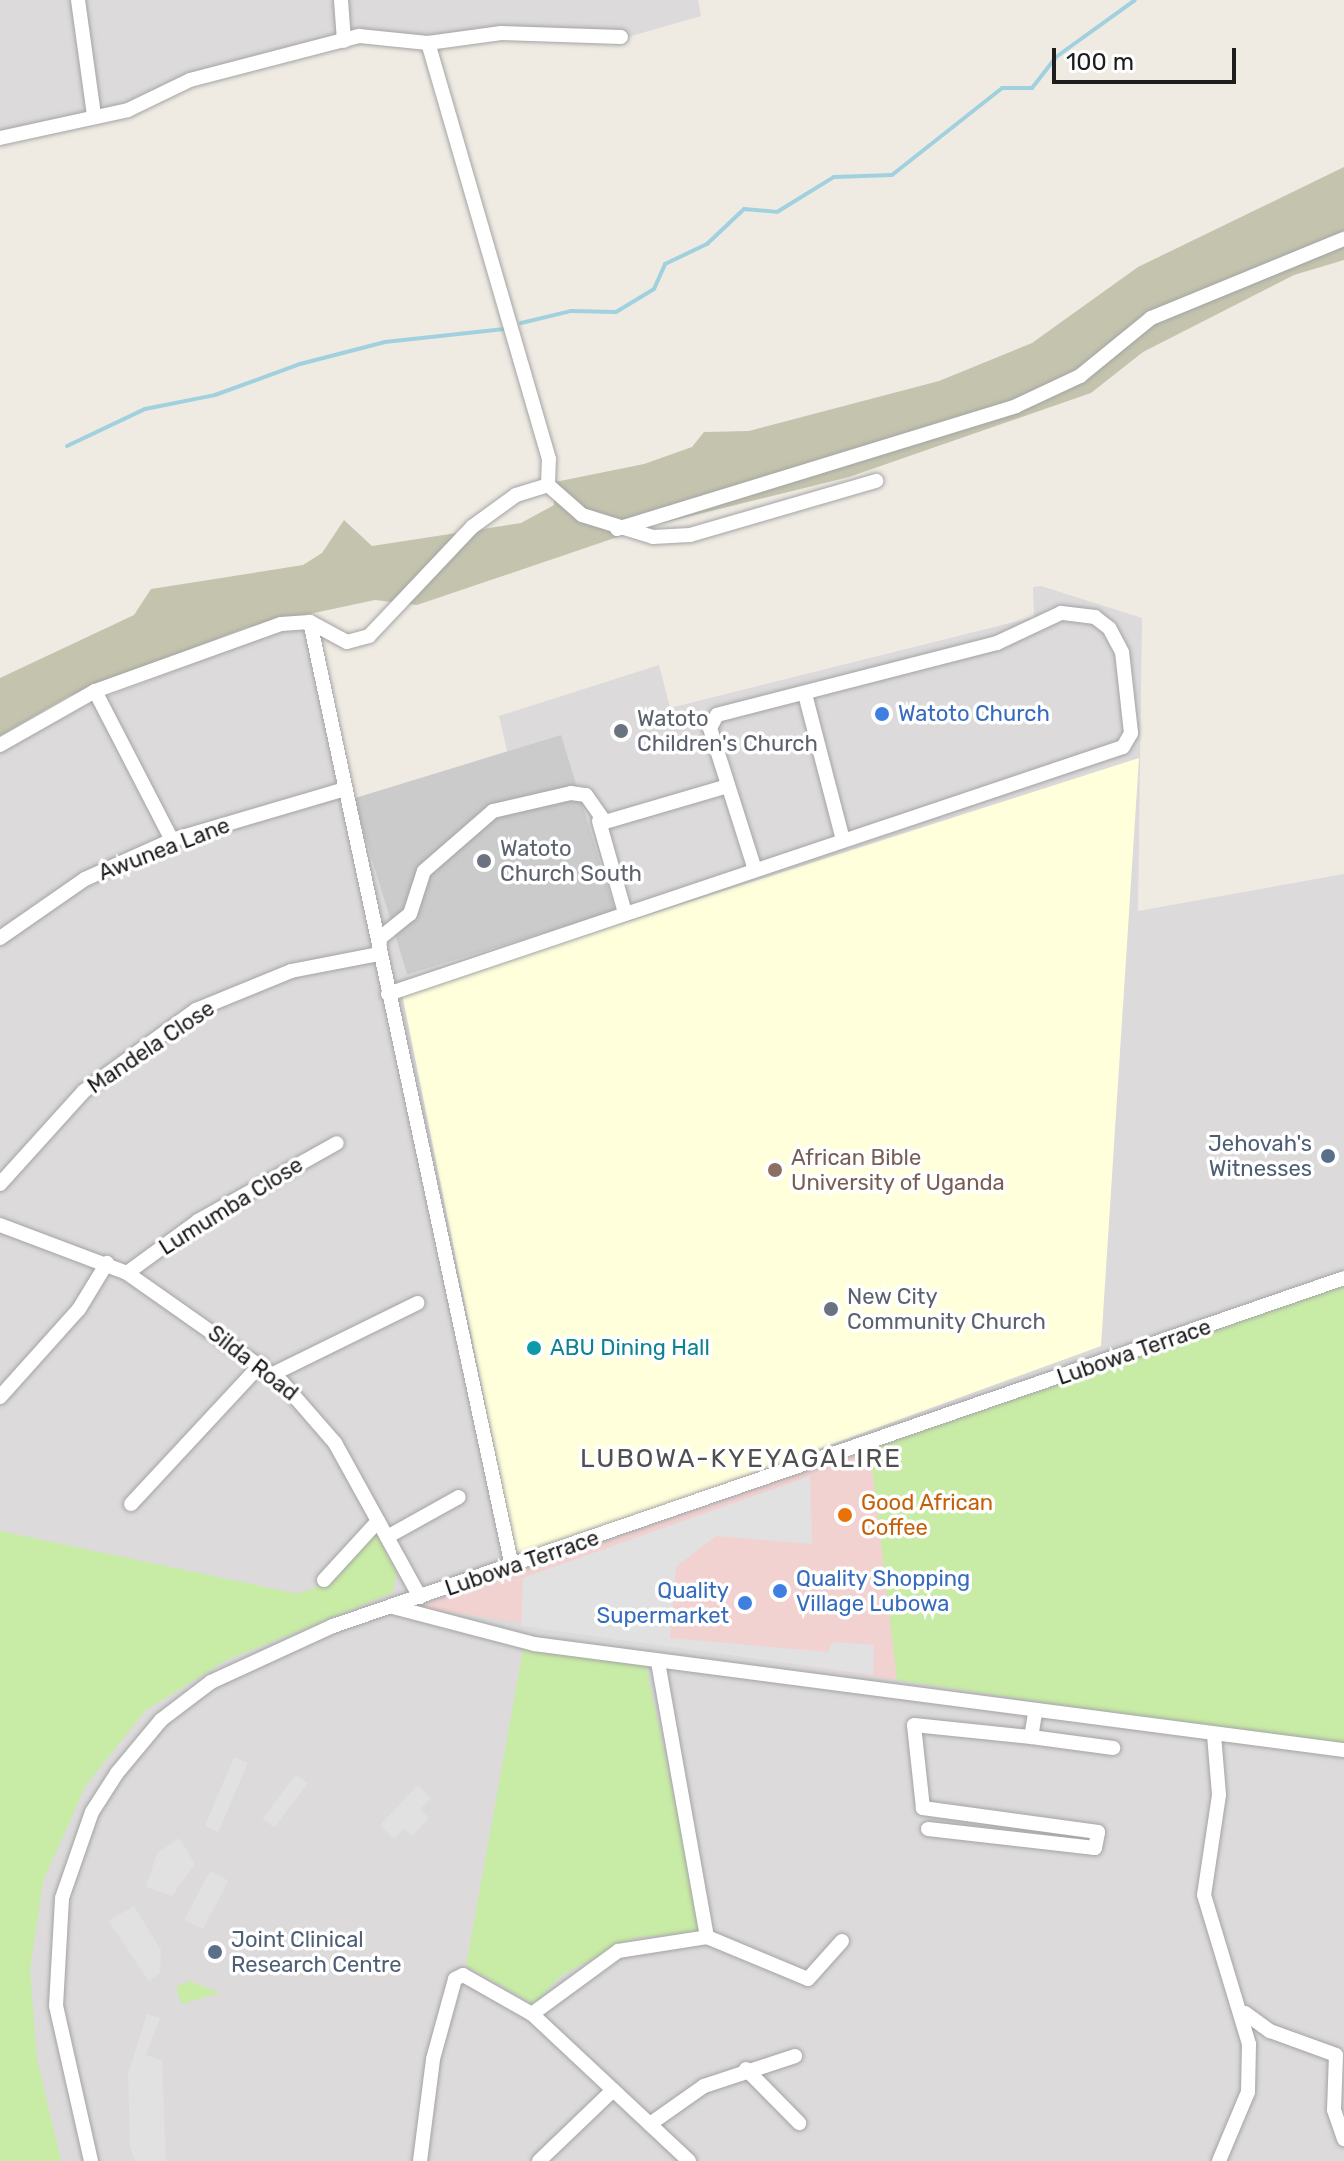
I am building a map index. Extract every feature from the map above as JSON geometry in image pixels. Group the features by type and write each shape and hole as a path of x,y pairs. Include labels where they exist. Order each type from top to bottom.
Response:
{"street":[{"path":"78,0 94,115"},
{"path":"341,0 344,41"},
{"path":"0,138 128,110 190,80 344,41 428,43 501,33 621,37"},
{"path":"428,43 549,459 548,485 569,507 617,529 690,535 876,481"},
{"path":"617,529 1016,406 1080,376 1151,318 1344,239"},
{"path":"0,745 95,691 266,629 310,622 347,642 369,636 472,527 516,495 548,485"},
{"path":"388,994 401,984 625,913 755,870 843,840 1123,747 1131,733 1122,652 1095,617 1061,613 997,643 712,720 728,786 755,870"},
{"path":"310,622 342,790 512,1567"},
{"path":"95,691 172,840"},
{"path":"805,694 843,840"},
{"path":"599,821 728,786"},
{"name":"Awunea Lane","path":"0,938 85,879 172,840 342,790"},
{"path":"379,954 380,938 410,914 424,871 493,811 571,793 586,795 599,821 625,913"},
{"name":"Mandela Close","path":"0,1184 84,1091 196,1010 291,971 379,954"},
{"name":"Lumumba Close","path":"127,1273 198,1221 337,1143"},
{"name":"Silda Road","path":"0,1225 127,1273 273,1374 335,1443 420,1597"},
{"path":"0,1397 79,1309 107,1263"},
{"name":"Lubowa Terrace","path":"91,2161 60,2031 53,1957 62,1898 92,1812 161,1720 211,1682 420,1597 1344,1278"},
{"path":"273,1374 417,1303"},
{"path":"131,1504 261,1364"},
{"path":"387,1537 459,1497"},
{"path":"324,1580 378,1521"},
{"path":"393,1607 534,1644 1035,1713 1344,1750"},
{"path":"658,1661 707,1937"},
{"path":"1031,1737 1035,1713"},
{"path":"928,1829 1095,1848 1098,1832 923,1808 914,1725 1113,1748"},
{"path":"1214,1735 1219,1795 1204,1895 1245,2012 1248,2092 1219,2161"},
{"path":"532,2014 618,1951 707,1937 808,1979 842,1941"},
{"path":"420,2161 433,2059 455,1979 489,1985 532,2014 689,2161"},
{"path":"1245,2012 1270,2031 1336,2055 1334,2110 1344,2139"},
{"path":"650,2124 704,2086 746,2069 795,2056"},
{"path":"746,2069 799,2123"},
{"path":"539,2161 612,2091"}],"shaded area":[{"path":"0,0 698,0 701,16 621,39 492,39 429,49 353,44 270,61 124,109 0,135"},
{"path":"1344,167 1344,260 1294,275 1143,352 1091,393 849,477 650,526 417,605 375,600 248,627 67,697 0,736 0,678 134,615 151,589 303,565 322,553 344,520 372,546 521,523 554,505 555,482 644,464 692,447 704,432 749,431 939,381 1032,343 1138,267"},
{"path":"1041,586 1142,618 1138,911 1344,874 1344,2161 0,2161 0,753 90,703 279,631 307,627 344,818 508,755 499,716 659,665 670,708 1034,617 1033,587"},
{"name":"Watoto Church South","path":"561,735 615,911 407,974 353,798"},
{"name":"African Bible University of Uganda","path":"1139,758 1101,1346 517,1559 402,994"},
{"path":"870,1449 897,1680 424,1608 428,1603"},
{"path":"810,1476 812,1544 716,1536 676,1567 670,1638 828,1652 832,1642 874,1645 873,1675 521,1626 523,1578"},
{"path":"234,1757 248,1763 219,1832 205,1826"},
{"path":"296,1774 308,1783 274,1828 262,1819"},
{"path":"418,1785 431,1798 420,1809 429,1818 412,1836 403,1829 394,1839 380,1825"},
{"path":"179,1838 195,1864 172,1896 146,1887 157,1853"},
{"path":"210,1871 229,1881 203,1929 184,1920"},
{"path":"134,1906 161,1950 160,1973 149,1981 108,1921"},
{"path":"147,2014 160,2018 146,2055 162,2060 166,2161 135,2161 130,2147 128,2074"}],"green space":[{"path":"1344,1285 1344,1749 897,1680 870,1449"},
{"path":"375,1530 397,1574 392,1593 227,1660 146,1710 86,1785 43,1881 30,1970 37,2059 61,2161 0,2161 0,1531 298,1594 336,1579"},
{"path":"523,1650 646,1665 702,1931 634,1938 563,1974 534,2004 466,1966"},
{"path":"190,1981 220,1993 181,2004 176,1987"}],"waterway":[{"path":"521,323 571,311 616,312 654,289 665,264 707,244 744,209 777,212 834,177 892,175 1002,88 1032,88 1056,57 1135,0"},
{"path":"67,446 145,409 215,395 300,364 385,342 504,329"}],"place":[{"name":"Watoto Church","path":"882,714"},
{"name":"Watoto Children's Church","path":"621,731"},
{"name":"Watoto Church South","path":"484,861"},
{"name":"Jehovah's Witnesses","path":"1328,1156"},
{"name":"African Bible University of Uganda","path":"775,1170"},
{"name":"New City Community Church","path":"831,1309"},
{"name":"ABU Dining Hall","path":"534,1348"},
{"name":"Good African Coffee","path":"845,1515"},
{"name":"Quality Shopping Village Lubowa","path":"780,1591"},
{"name":"Quality Supermarket","path":"745,1603"},
{"name":"Joint Clinical Research Centre","path":"215,1952"}],"district":[{"name":"LUBOWA-KYEYAGALIRE","path":"741,1459"}]}
